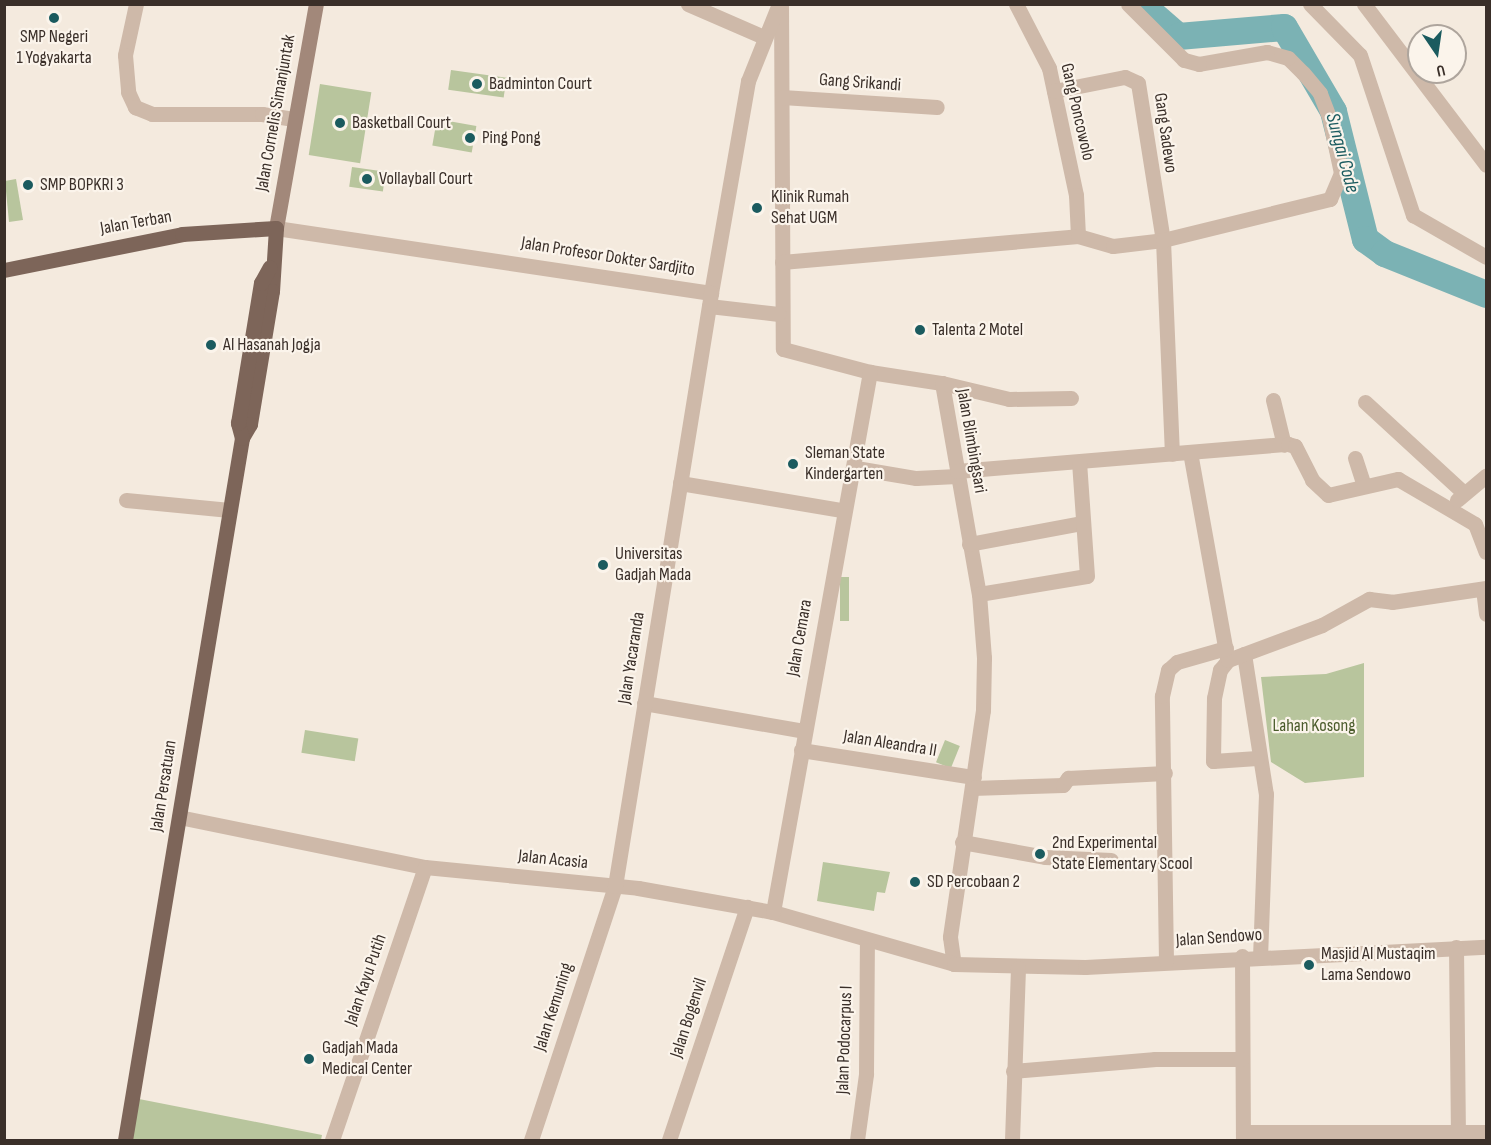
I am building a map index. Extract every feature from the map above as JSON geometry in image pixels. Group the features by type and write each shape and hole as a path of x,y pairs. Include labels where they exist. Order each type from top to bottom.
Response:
{"main road":[{"name":"Jalan Cornelis Simanjuntak","path":"276,228 316,4"},
{"name":"Jalan Persatuan","path":"125,1140 242,438 238,423 261,283 270,267 276,228"},
{"name":"Jalan Terban","path":"4,270 182,234 276,228"}],"street":[{"path":"136,4 125,55 128,92 135,107 152,114 262,114 294,119"},
{"path":"688,4 764,37"},
{"name":"Jalan Profesor Dokter Sardjito","path":"276,228 710,299 748,81 764,37 780,4"},
{"name":"Jalan Blimbingsari","path":"780,4 782,97 780,342 789,354 870,372 942,382 979,594 984,682 973,782 962,842 950,938 954,964"},
{"name":"Gang Poncowolo","path":"1016,4 1049,68 1076,195 1078,236"},
{"path":"782,262 1078,236 1113,246 1163,240 1319,204 1337,191 1341,173 1320,93 1288,58 1267,52 1199,64 1184,60 1128,4"},
{"path":"1310,4 1360,55 1413,215 1486,257"},
{"path":"1364,4 1486,165"},
{"name":"Gang Sadewo","path":"1054,91 1136,79 1163,240"},
{"name":"Gang Srikandi","path":"782,97 937,107"},
{"path":"1163,240 1172,454"},
{"path":"710,299 779,314"},
{"name":"Jalan Yacaranda","path":"615,886 710,299"},
{"name":"Jalan Cemara","path":"773,912 842,510 856,468 870,372"},
{"path":"942,382 1009,399 1071,398"},
{"path":"1273,400 1284,445"},
{"path":"1365,402 1464,493"},
{"path":"856,468 916,478 1172,454 1295,446 1312,480 1328,495 1398,479 1451,507 1475,524 1486,552"},
{"path":"1190,453 1227,654 1220,670 1214,699 1214,761 1257,758"},
{"path":"1355,458 1364,486"},
{"path":"979,594 1085,578 1079,463"},
{"path":"1451,507 1464,493 1486,477"},
{"path":"680,483 842,510"},
{"path":"126,500 230,510"},
{"path":"969,544 1081,523"},
{"path":"1166,961 1165,773 1162,696 1168,670 1177,662 1227,654 1244,654 1322,625 1369,599 1392,602 1485,589 1486,614"},
{"path":"1244,654 1257,758 1266,794 1260,955"},
{"path":"644,703 804,730"},
{"name":"Jalan Aleandra II","path":"801,750 973,782 1056,786 1068,778 1165,773"},
{"name":"Jalan Acasia","path":"179,817 425,867 615,886 747,907 773,912 867,941 922,951 954,964"},
{"path":"962,842 1044,857 1111,860"},
{"name":"Jalan Kayu Putih","path":"332,1140 425,867"},
{"name":"Jalan Kemuning","path":"531,1140 615,886"},
{"name":"Jalan Bogenvil","path":"669,1140 747,907"},
{"path":"922,951 950,938"},
{"name":"Jalan Podocarpus I","path":"857,1140 866,1074 867,941"},
{"name":"Jalan Sendowo","path":"954,964 1018,968 1486,946"},
{"path":"1456,947 1458,1137"},
{"path":"1242,956 1243,1136 1458,1137 1486,1132"},
{"path":"1012,1140 1018,968"},
{"path":"1013,1071 1155,1059 1242,1059"}],"green space":[{"name":"Badminton Court","path":"451,70 506,78 504,98 448,90"},
{"name":"Basketball Court","path":"320,84 371,92 360,163 309,155"},
{"path":"437,119 476,126 472,153 432,146"},
{"name":"Vollayball Court","path":"352,167 386,172 383,192 349,187"},
{"path":"16,179 23,220 9,222 5,181"},
{"path":"840,577 849,577 849,621 840,621"},
{"name":"Lahan Kosong","path":"1364,663 1364,777 1305,783 1271,762 1261,677 1326,674"},
{"path":"305,730 358,738 355,761 301,753"},
{"path":"945,740 960,746 951,768 936,762"},
{"path":"823,862 890,872 885,893 877,892 874,911 817,901"},
{"path":"139,1099 322,1135 321,1140 131,1140"}],"waterway":[{"name":"Sungai Code","path":"1141,4 1178,36 1284,27 1333,111 1365,239 1384,253 1486,294"}],"place":[{"name":"SMP Negeri 1 Yogyakarta","path":"54,18"},
{"name":"Badminton Court","path":"477,84"},
{"name":"Basketball Court","path":"340,123"},
{"name":"Ping Pong","path":"470,138"},
{"name":"Vollayball Court","path":"367,179"},
{"name":"SMP BOPKRI 3","path":"28,185"},
{"name":"Klinik Rumah Sehat UGM","path":"757,208"},
{"name":"Talenta 2 Motel","path":"920,330"},
{"name":"Al Hasanah Jogja","path":"211,345"},
{"name":"Sleman State Kindergarten","path":"793,464"},
{"name":"Universitas Gadjah Mada","path":"603,565"},
{"name":"2nd Experimental State Elementary Scool","path":"1040,854"},
{"name":"SD Percobaan 2","path":"915,882"},
{"name":"Masjid Al Mustaqim Lama Sendowo","path":"1309,965"},
{"name":"Gadjah Mada Medical Center","path":"309,1059"}]}
